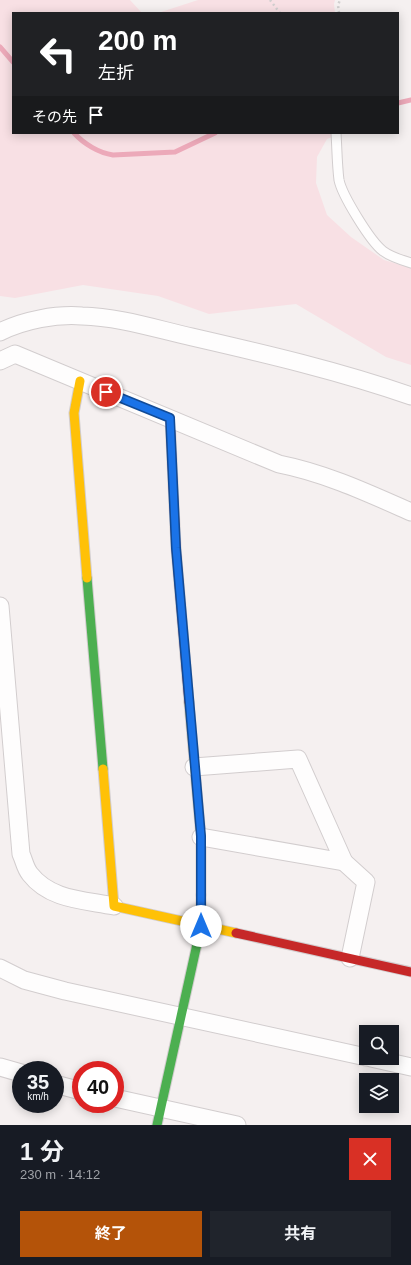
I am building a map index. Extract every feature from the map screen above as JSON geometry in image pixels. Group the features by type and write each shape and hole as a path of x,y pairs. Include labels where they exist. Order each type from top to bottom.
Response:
{"street":[{"path":"0,332 9,328 57,316 105,318 295,360 380,385 411,396"},
{"path":"0,361 15,354 279,464 304,469 360,490 411,512"},
{"path":"80,381 74,413 114,906"},
{"path":"157,1125 201,926 201,836 176,548 170,418"},
{"path":"0,606 21,854 28,873 43,888 61,896 114,906 411,972"},
{"path":"194,768 298,759 344,862 366,882 350,958"},
{"path":"201,836 344,862"},
{"path":"0,968 24,980 58,990 359,1055"},
{"path":"399,1063 411,1065"},
{"path":"0,1067 12,1070"},
{"path":"124,1100 237,1125"}],"lane":[{"path":"336,134 339,181 344,194 374,242 383,251 396,259 411,263"}],"path":[{"path":"270,0 279,12"},
{"path":"339,12 338,5 340,0"}],"shaded area":[{"path":"0,0 130,0 141,12 12,12 12,134 340,134 327,139 317,157 316,183 327,215 351,237 384,260 411,268 411,365 386,357 296,304 209,314 158,296 83,285 15,298 0,296"},
{"path":"198,0 335,0 335,12 161,12"}],"waterway":[{"path":"0,47 12,61"},
{"path":"399,103 411,100"},
{"path":"75,134 82,141 92,147 113,155 175,152 213,134"}],"traffic: fast":[{"path":"87,578 103,769"},
{"path":"157,1125 201,926 201,895"}],"traffic: slow":[{"path":"80,381 74,413 87,578"},
{"path":"189,702 201,837 201,895"},
{"path":"103,769 114,906 236,933"}],"traffic: jam":[{"path":"170,418 176,548 189,702"},
{"path":"236,933 411,972"}],"route":[{"path":"106,392 170,418 176,548 201,836 201,926"}]}
